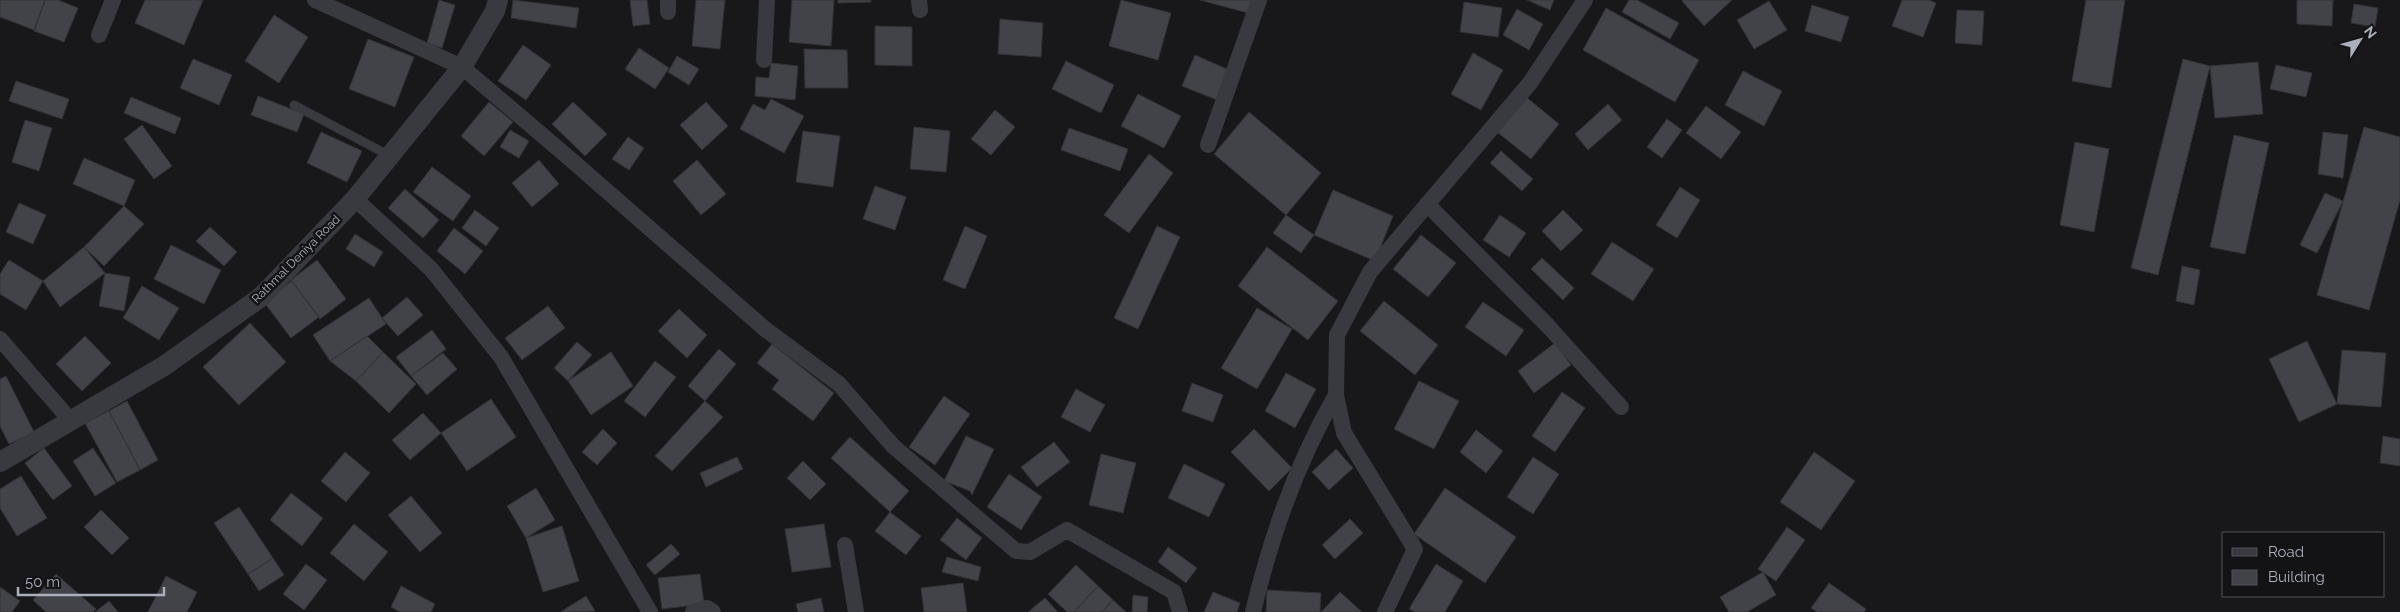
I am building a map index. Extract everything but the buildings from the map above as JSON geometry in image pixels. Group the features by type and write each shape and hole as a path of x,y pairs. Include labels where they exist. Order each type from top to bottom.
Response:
{"street":[{"path":"315,0 462,67 765,329 839,384 893,446 1016,551 1030,552 1067,530 1174,592 1180,612"},
{"name":"Rathmal Deniya Road","path":"0,462 164,366 261,297 356,199 462,67 496,11 498,0"},
{"path":"764,60 767,0"},
{"path":"1208,145 1260,0"},
{"path":"1385,612 1415,549 1344,432 1336,395 1337,335 1370,272 1530,83 1585,0"},
{"path":"99,35 109,1"},
{"path":"356,199 430,269 501,357 643,609"},
{"path":"1427,204 1548,326 1621,407"},
{"path":"0,339 71,420"},
{"path":"1253,612 1263,571 1292,481 1336,395"},
{"path":"846,545 856,612"},
{"path":"693,612 706,608 713,612"}],"lane":[{"path":"294,105 390,156"}]}
